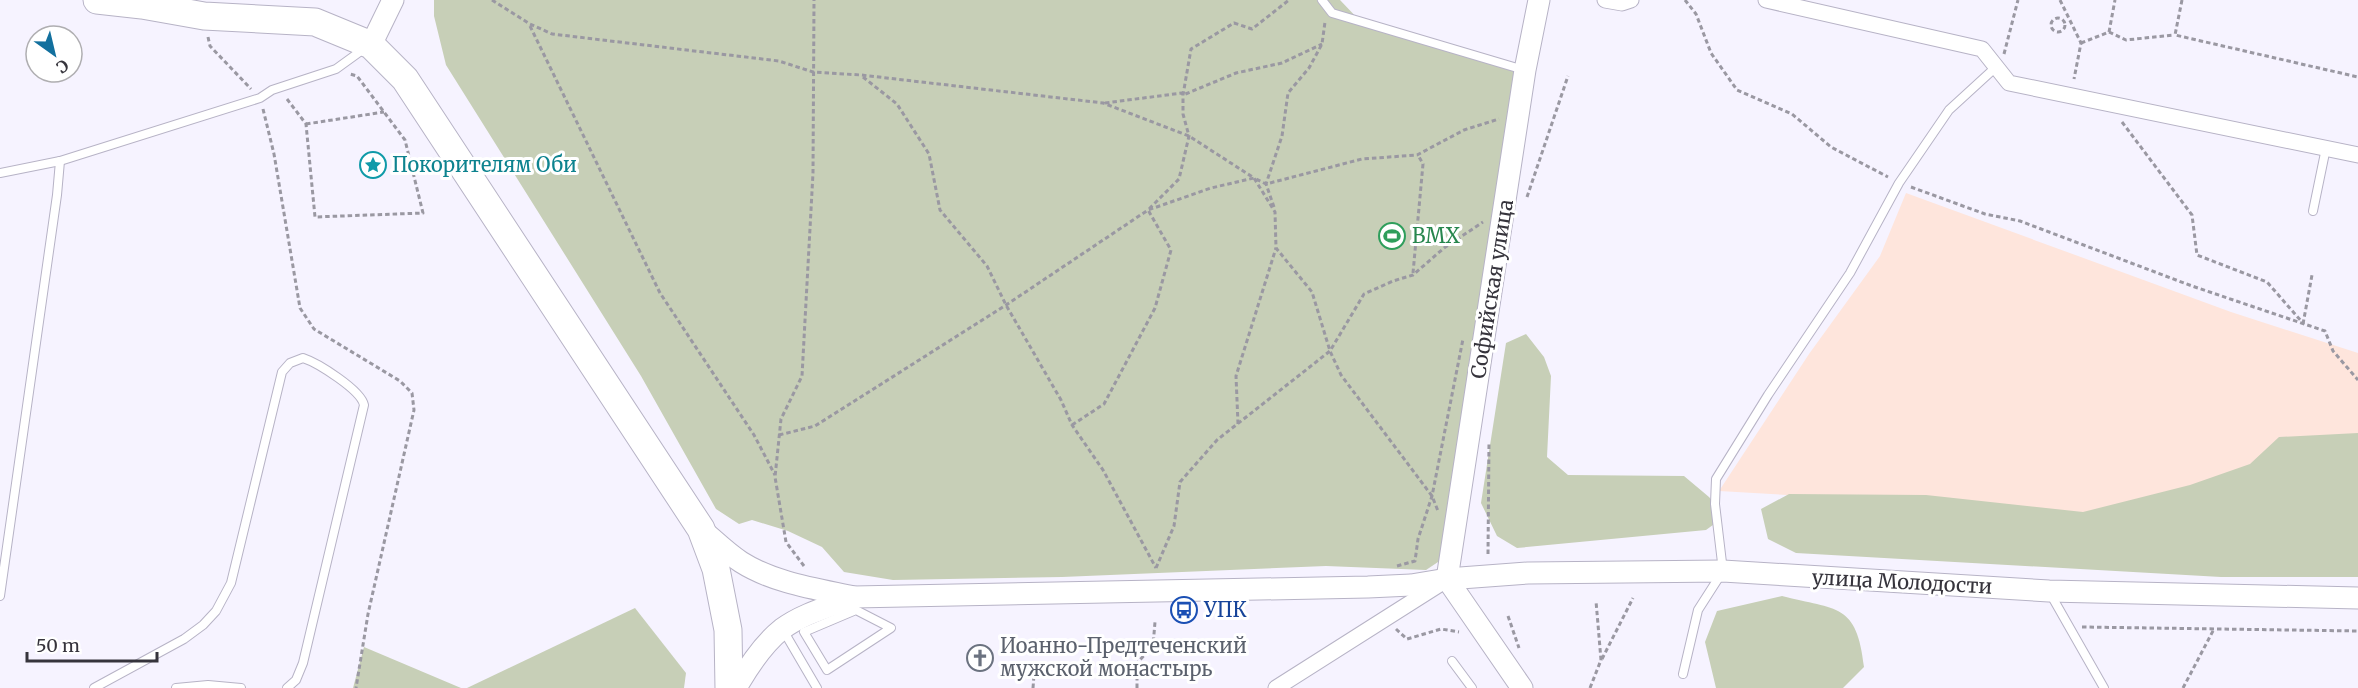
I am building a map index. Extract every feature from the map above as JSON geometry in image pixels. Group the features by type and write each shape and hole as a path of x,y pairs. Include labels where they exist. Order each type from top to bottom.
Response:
{"highway":[{"path":"96,0 204,16 315,22 371,45 405,79 701,529 716,569 728,630 729,688"}],"main road":[{"path":"371,45 393,0"},
{"name":"Софийская улица","path":"1447,579 1525,70 1539,0"},
{"path":"701,529 742,563 782,579 854,597"},
{"name":"улица Молодости","path":"854,597 1368,587 1528,573 1723,571 2049,591 2358,598"},
{"path":"1447,579 1516,686"},
{"path":"736,688 748,667 782,629 809,623 854,597"}],"street":[{"path":"1605,0 1622,3 1631,0"},
{"path":"1766,0 1982,49 2009,83 2358,155"},
{"path":"1276,688 1447,579"}],"lane":[{"path":"1322,0 1332,13 1525,70"},
{"path":"0,173 60,161 260,98 278,88 336,69 371,45"},
{"path":"1683,674 1698,610 1723,571 1715,504 1716,479 1768,395 1850,273 1899,183 1949,110 1996,67"},
{"path":"2313,211 2326,147"},
{"path":"0,596 60,161"},
{"path":"94,688 184,639 203,625 216,611 231,583 282,372 290,363 303,358 353,389 361,396 364,405 303,663 296,680 287,688"},
{"path":"2049,591 2104,688"},
{"path":"856,609 891,628 827,670 804,632 809,623 856,609"},
{"path":"782,629 817,688"},
{"path":"1452,661 1472,688"},
{"path":"296,680 301,688"},
{"path":"176,688 225,685 241,688"}],"path":[{"path":"492,0 530,24 552,34 779,61 813,72 861,75 1103,103 1189,135 1266,184 1362,159 1417,155 1464,130 1502,118 1501,124"},
{"path":"814,0 813,173 802,376 781,419 775,477 786,542 820,590"},
{"path":"779,435 815,426 1006,305 1148,210 1179,179 1189,135 1183,114 1183,95 1191,49 1234,23 1252,29 1289,0"},
{"path":"1685,0 1696,15 1711,53 1737,90 1792,114 1831,147 1899,183 1946,198 1985,214 2020,221 2192,286 2325,331 2332,351 2358,380"},
{"path":"1996,67 2005,53 2018,0"},
{"path":"2060,0 2081,43 2070,96"},
{"path":"2109,32 2115,0"},
{"path":"2175,35 2182,0"},
{"path":"1238,424 1236,376 1276,248 1275,212 1266,184 1282,136 1288,93 1309,68 1322,44 1325,11"},
{"path":"204,16 210,46 260,98 274,154 300,308 314,329 400,381 412,393 414,410 368,614 356,688"},
{"path":"2059,18 2064,21 2063,30 2059,32 2053,29 2052,23 2055,20 2059,18"},
{"path":"2064,21 2069,18"},
{"path":"530,24 660,293 754,435 775,477"},
{"path":"2081,43 2109,32 2126,40 2175,35 2358,77"},
{"path":"1103,103 1182,93 1183,95 1236,73 1282,63 1322,44"},
{"path":"278,88 306,124 315,217 423,213 405,140 357,76 336,69"},
{"path":"861,75 897,104 929,154 940,210 987,266 1006,305 1061,400 1072,425 1103,470 1156,568 1174,526 1180,482 1217,440 1330,351 1364,294 1413,274 1444,248 1486,220 1484,232"},
{"path":"1525,206 1527,194 1568,76"},
{"path":"2108,103 2192,215 2197,255 2267,282 2303,324"},
{"path":"306,124 384,112"},
{"path":"1413,274 1423,164 1417,155"},
{"path":"1148,210 1211,188 1254,178"},
{"path":"1254,178 1275,212"},
{"path":"1072,425 1104,404 1155,308 1171,250 1148,210"},
{"path":"1276,248 1312,292 1330,351 1341,375 1432,496 1441,519"},
{"path":"2303,324 2312,275"},
{"path":"1393,567 1415,561 1418,538 1432,496 1463,337"},
{"path":"1488,554 1489,434"},
{"path":"1590,688 1601,660 1633,598"},
{"path":"1596,601 1601,660"},
{"path":"1137,688 1137,663 1153,646 1155,622"},
{"path":"2069,627 2358,632"},
{"path":"1407,639 1441,629 1461,632"},
{"path":"2183,688 2214,629"},
{"path":"1034,688 1035,661"}],"shaded area":[{"path":"1906,193 2231,312 2358,353 2358,445 2097,513 1719,491 1809,354 1880,256"}],"green space":[{"path":"434,0 1340,0 1361,22 1468,49 1514,69 1517,95 1441,560 1426,570 1326,566 1062,577 893,580 844,572 822,547 788,531 752,520 739,524 716,509 641,376 446,65 434,16"},
{"path":"1526,334 1544,357 1551,376 1547,457 1568,475 1684,476 1715,504 1717,522 1706,530 1517,548 1497,536 1481,503 1506,343"},
{"path":"2358,433 2358,577 2221,577 1796,553 1768,539 1761,509 1789,494 1926,495 2083,512 2190,485 2250,464 2279,437"},
{"path":"1782,596 1817,604 1841,613 1856,631 1864,667 1843,688 1716,688 1705,642 1717,611"},
{"path":"635,608 686,673 684,688 467,688"},
{"path":"364,647 461,688 353,688"}],"place":[{"name":"Покорителям Оби","path":"373,165"},
{"name":"BMX","path":"1392,236"},
{"name":"УПК","path":"1184,610"},
{"name":"Иоанно-Предтеченский мужской монастырь","path":"980,658"}]}
